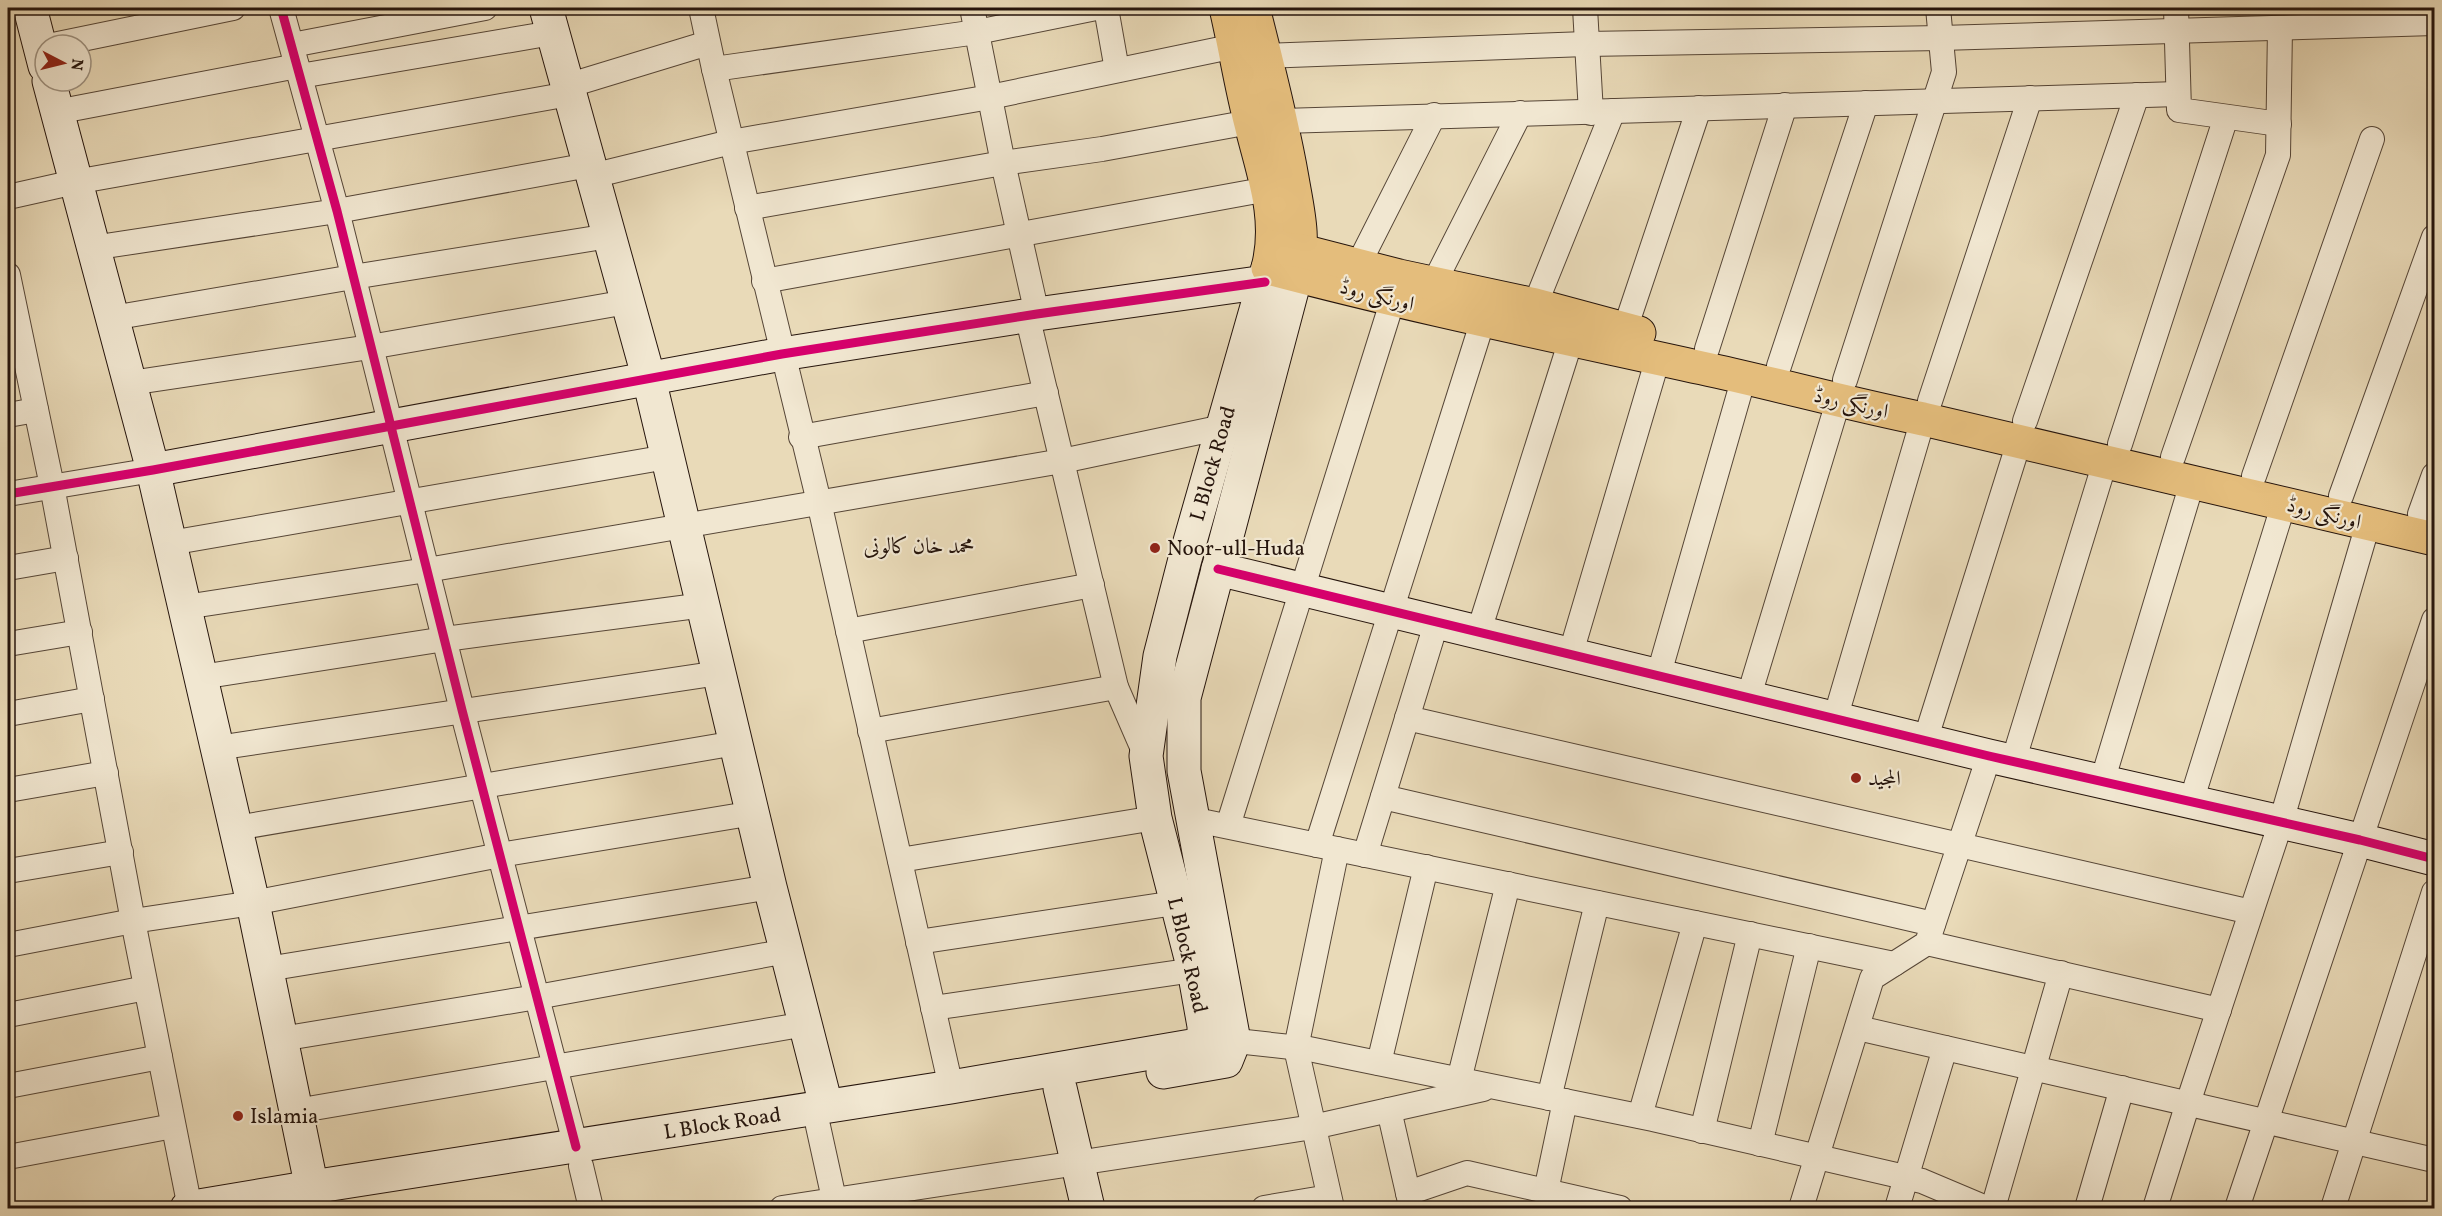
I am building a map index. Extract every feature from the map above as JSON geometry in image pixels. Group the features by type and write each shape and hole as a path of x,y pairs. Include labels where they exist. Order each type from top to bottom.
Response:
{"main road":[{"name":"L Block Road","path":"1226,8 1250,51 1282,121 1301,228 1281,265"},
{"name":"L Block Road","path":"1253,8 1250,51 1250,122 1268,189 1281,265"},
{"name":"اورنگی روڈ","path":"1281,265 1352,277 1434,283 1535,305 1575,328 1658,358 1744,377 1842,391 2113,453 2192,483 2368,524 2430,524"},
{"name":"اورنگی روڈ","path":"1352,277 1393,299 1483,320 1575,328 1625,329 1779,366 1842,391"},
{"name":"اورنگی روڈ","path":"2113,453 2173,457 2341,496 2430,524"}],"street":[{"path":"30,8 39,33"},
{"path":"93,40 233,8"},
{"path":"281,8 337,211 462,710 591,1209"},
{"path":"296,62 485,8"},
{"path":"701,8 801,437 819,502 951,1087"},
{"path":"972,8 1019,234 1046,393 1116,687 1146,756"},
{"path":"714,69 977,32 1096,8"},
{"path":"1106,8 1117,70"},
{"path":"1535,305 1602,112 1586,44 1585,8"},
{"path":"1748,699 1842,391 1944,72 1938,8"},
{"path":"92,248 591,170 731,142 990,97 1117,70 1250,51 1941,38 2177,19 2280,28 2420,18"},
{"path":"2177,19 2178,110 2279,124"},
{"path":"308,1202 296,1111 267,969 185,607 153,470 52,96 296,62 549,20 649,379 770,887 806,1024 835,1204"},
{"path":"2173,457 2278,155 2280,28"},
{"path":"8,197 75,182 317,139 568,90 708,43"},
{"path":"1282,121 2178,94"},
{"path":"1925,741 2022,432 2137,95"},
{"path":"1835,719 1927,410 2030,98"},
{"path":"1779,366 1866,103"},
{"path":"1707,349 1785,105"},
{"path":"1625,329 1699,108"},
{"path":"1434,283 1520,113"},
{"path":"1352,277 1434,115"},
{"path":"1801,1209 1872,978 1894,964 1930,933 1960,845 2001,759 2113,453 2226,117"},
{"path":"747,208 1250,122"},
{"path":"2254,476 2372,139"},
{"path":"764,281 1268,189"},
{"path":"112,318 353,276 609,236"},
{"path":"2341,496 2434,237"},
{"path":"8,494 153,470 782,354 1032,314 1281,265"},
{"name":"L Block Road","path":"1219,1039 1204,1026 1194,970 1155,818 1146,756 1160,656 1223,427 1281,265"},
{"name":"L Block Road","path":"189,1208 308,1202 822,1116 1060,1088 1226,1061 1219,1039 1184,771 1184,698 1218,569 1281,265"},
{"path":"8,275 15,347 36,410 52,486 189,1208"},
{"path":"1228,826 1393,299"},
{"path":"129,383 370,347 627,302"},
{"path":"1264,1209 1331,1203 1296,1048 1327,847 1390,612 1483,320"},
{"path":"1478,634 1575,328"},
{"path":"1570,656 1658,358"},
{"path":"1658,677 1744,377"},
{"path":"801,437 1046,393"},
{"path":"8,415 36,410"},
{"path":"185,607 427,570 1062,461 1223,427"},
{"path":"170,543 667,458"},
{"path":"2430,524 2434,475"},
{"path":"2102,782 2192,483"},
{"path":"2191,802 2284,503"},
{"path":"2155,1209 2281,822 2368,524"},
{"path":"8,568 66,558"},
{"path":"1218,569 1748,699 2434,859"},
{"path":"848,631 1092,585"},
{"path":"201,677 445,639 704,605"},
{"path":"2237,1209 2434,620"},
{"path":"1365,855 1436,624"},
{"path":"8,644 80,632"},
{"path":"217,748 719,673"},
{"path":"870,731 1116,687"},
{"path":"8,714 92,699"},
{"path":"1407,718 2251,912"},
{"path":"236,828 736,743"},
{"path":"8,790 106,772"},
{"path":"1383,797 1930,933 2061,974 2219,1010"},
{"path":"8,945 134,921 253,903 500,855 754,813"},
{"path":"900,860 1155,818"},
{"path":"1191,819 1894,964"},
{"path":"8,872 121,852"},
{"path":"1379,1063 1426,867"},
{"path":"1460,1080 1508,884"},
{"path":"267,969 770,887"},
{"path":"2333,1209 2434,892"},
{"path":"918,942 1175,903"},
{"path":"1546,1191 1557,1100 1597,903"},
{"path":"1640,1116 1695,923"},
{"path":"1702,1131 1750,934"},
{"path":"1760,1144 1809,946"},
{"path":"281,1040 537,997 788,951"},
{"path":"933,1008 1194,970"},
{"path":"1993,1209 2061,974"},
{"path":"8,1015 146,988"},
{"path":"296,1111 806,1024"},
{"path":"1858,1028 2355,1140 2434,1160"},
{"path":"1219,1039 1296,1048 1379,1063 1640,1116 1922,1181 1986,1209"},
{"name":"L Block Road","path":"822,1116 951,1087 1197,1045 1219,1039"},
{"path":"1897,1209 1945,1048"},
{"path":"8,1086 160,1057"},
{"path":"782,1209 835,1204 1314,1127 1493,1086"},
{"path":"1060,1088 1088,1209"},
{"path":"2087,1209 2122,1088"},
{"path":"1389,1110 1409,1201 1467,1173 1620,1209"},
{"path":"8,1157 173,1126"}],"cycle path":[{"path":"281,8 337,211 462,710 576,1147"},
{"path":"8,494 153,470 782,354 1037,314 1265,282"},
{"path":"1218,569 1989,756 2360,840 2434,859"}],"place":[{"name":"Noor-ull-Huda","path":"1155,548"},
{"name":"المجید","path":"1856,778"},
{"name":"Islamia","path":"238,1116"}],"district":[{"name":"محمد خان کالونی","path":"919,545"}]}
